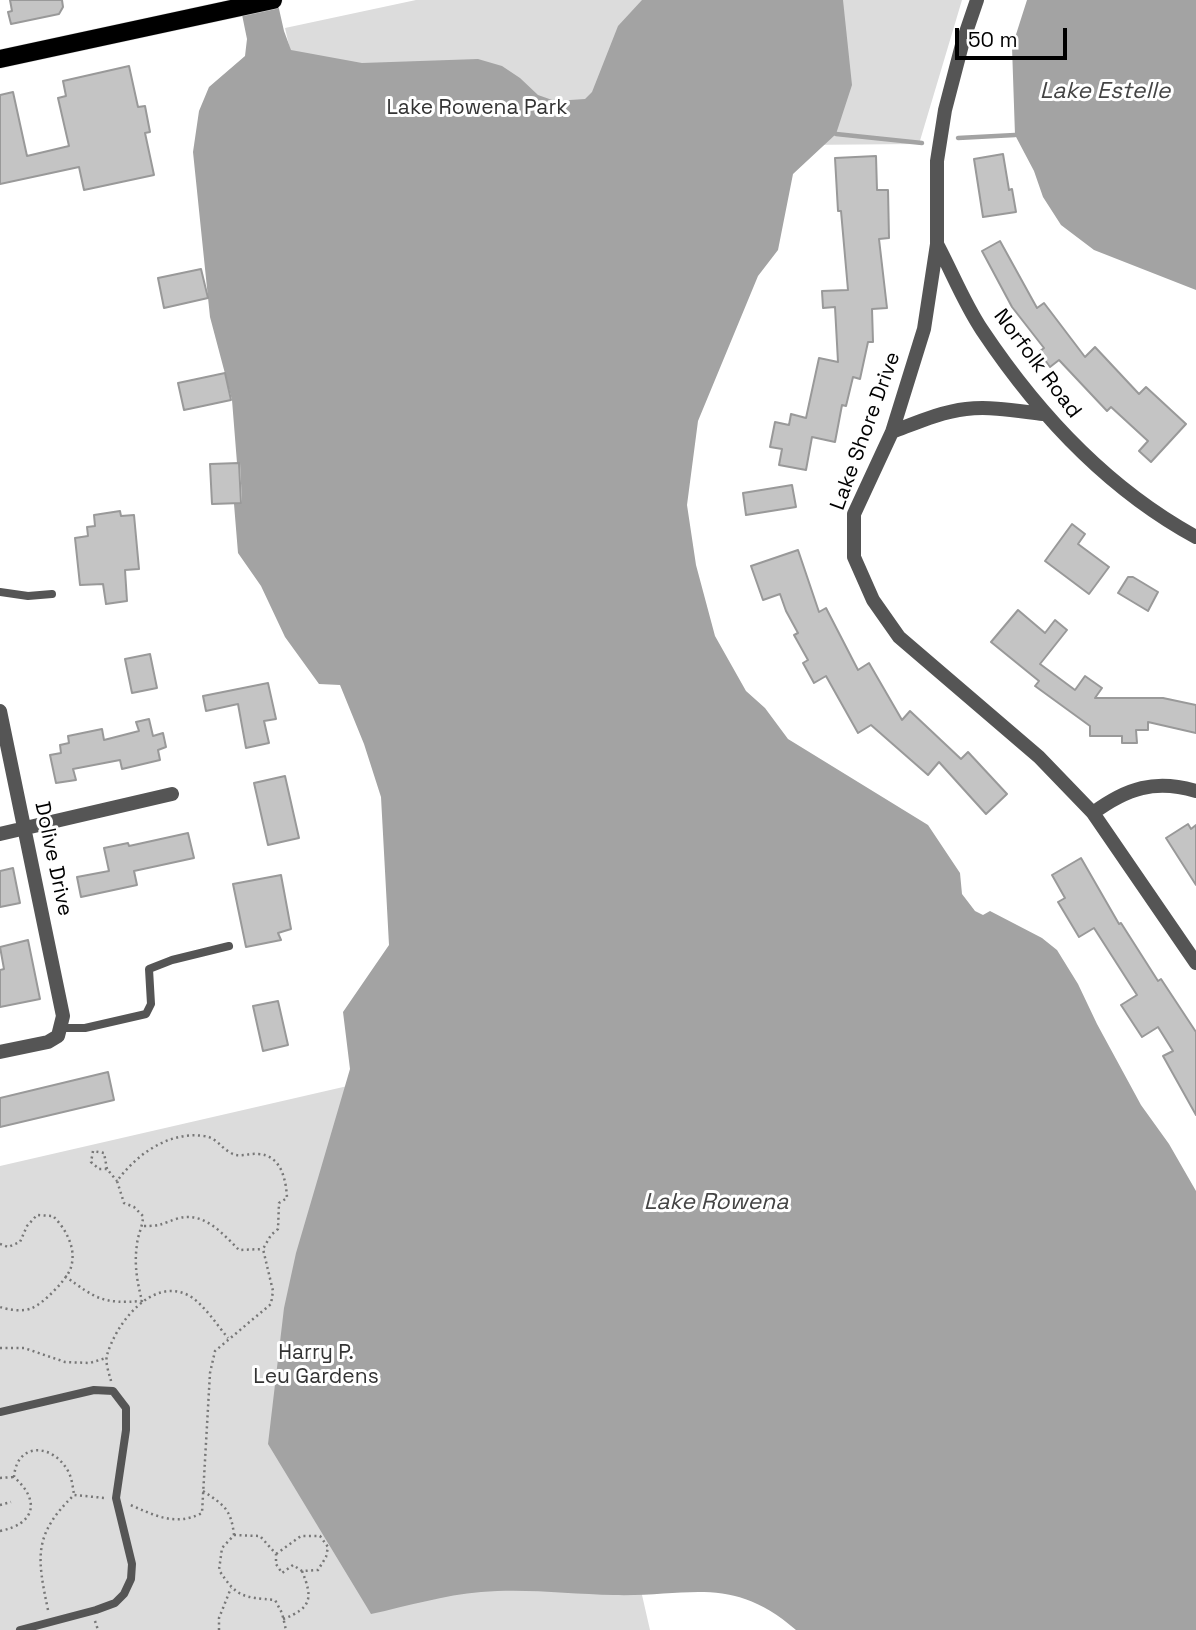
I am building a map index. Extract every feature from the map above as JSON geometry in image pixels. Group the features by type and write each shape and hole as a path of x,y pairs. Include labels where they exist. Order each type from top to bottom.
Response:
{"main road":[{"path":"0,59 273,0"}],"street":[{"name":"Lake Shore Drive","path":"977,0 945,110 937,161 937,244 924,329 892,432 854,514 854,556 873,600 899,637 1039,757 1093,813 1196,963"},
{"name":"Norfolk Road","path":"937,244 981,328 1043,414 1093,466 1179,528 1196,537"},
{"path":"892,432 935,415 967,409 1001,409 1043,414"},
{"name":"Dolive Drive","path":"0,711 26,828 62,1022"},
{"path":"1093,813 1137,789 1172,784 1196,791"},
{"path":"0,834 172,794"},
{"path":"0,1052 48,1042 58,1036 62,1022"}],"lane":[{"path":"0,592 28,596 52,594"},
{"path":"62,1022 85,1028 146,1014 151,1004 149,970 172,960 229,946"},
{"path":"0,1412 94,1391 113,1391 126,1408 126,1430 116,1498 132,1564 131,1579 124,1594 115,1603 96,1610 20,1630"}],"path":[{"path":"75,1495 116,1498 160,1518 187,1520 202,1513 210,1373 215,1351 271,1304 273,1291 263,1249 278,1229 279,1203 287,1198 286,1179 277,1162 260,1153 231,1153 221,1143 205,1136 177,1138 155,1146 137,1159 117,1181"},
{"path":"107,1169 99,1169 91,1162 93,1151 104,1153 107,1169 117,1181 124,1203 144,1216 137,1240 135,1272 142,1301"},
{"path":"0,1244 8,1247 20,1242 27,1226 37,1215 53,1216 64,1226 72,1246 71,1269 51,1294 32,1308 9,1310 0,1307"},
{"path":"143,1226 163,1226 191,1216 212,1224 239,1250 263,1249"},
{"path":"65,1276 93,1297 116,1303 142,1301 159,1292 174,1291 190,1296 229,1339"},
{"path":"113,1391 106,1358 119,1330 142,1301"},
{"path":"0,1348 24,1348 65,1362 90,1363 106,1358"},
{"path":"14,1477 18,1459 23,1454 35,1450 47,1452 57,1458 69,1472 75,1495"},
{"path":"0,1478 14,1477 29,1495 29,1512 25,1521 17,1527 0,1531"},
{"path":"203,1491 226,1506 234,1535"},
{"path":"51,1622 42,1581 42,1543 47,1527 75,1495"},
{"path":"0,1505 11,1502"},
{"path":"283,1619 302,1609 309,1600 309,1587 302,1571 293,1565 282,1573 276,1564 276,1554 260,1536 234,1535 222,1548 219,1570 231,1588 247,1597 275,1600 286,1630"},
{"path":"276,1554 301,1536 320,1536 328,1547 327,1558 317,1570 302,1571"},
{"path":"219,1630 219,1618 231,1588"}],"green space":[{"name":"Lake Rowena Park","path":"416,0 962,0 919,144 799,145 308,127 285,28"},
{"name":"Harry P. Leu Gardens","path":"517,1047 650,1630 0,1630 0,1166"}],"water":[{"name":"Lake Rowena","path":"239,0 277,0 291,50 362,63 478,59 502,66 538,95 555,101 585,99 592,92 618,26 642,0 843,0 852,85 836,134 793,174 778,250 758,276 698,421 687,505 696,565 715,636 746,691 765,708 788,739 928,825 960,873 962,894 975,911 983,915 990,911 1042,938 1057,950 1078,984 1141,1105 1169,1144 1196,1191 1196,1630 796,1630 773,1612 751,1601 709,1592 614,1595 531,1591 481,1592 440,1598 371,1614 268,1444 284,1308 296,1253 350,1069 343,1012 389,945 381,797 364,744 340,685 319,684 285,637 261,586 238,553 234,504 242,503 240,463 237,463 232,400 210,317 193,152 199,111 209,87 245,56 247,39"},
{"name":"Lake Estelle","path":"1027,0 1196,0 1196,290 1094,250 1061,225 1043,197 1034,171 1015,135 1012,47"}],"building":[{"path":"10,0 62,0 63,7 59,14 11,24 8,12 12,11"},
{"path":"129,66 138,107 145,106 150,132 145,133 154,175 84,190 79,167 0,184 0,95 13,92 27,156 69,146 58,98 66,96 63,81"},
{"path":"1003,154 1016,212 983,217 974,159"},
{"path":"876,156 877,190 888,190 889,238 879,239 887,308 872,309 873,342 868,342 860,379 853,377 846,406 842,405 835,442 812,437 806,470 779,465 782,449 770,447 775,422 789,425 791,414 806,418 819,358 838,362 835,307 823,308 822,291 848,290 841,211 838,211 835,158"},
{"path":"1000,241 1037,308 1044,303 1085,357 1095,347 1139,394 1146,387 1186,424 1151,462 1139,451 1148,441 1111,407 1107,411 1059,360 1050,367 1039,352 1044,348 1012,307 982,251"},
{"path":"201,269 208,298 164,308 158,278"},
{"path":"225,373 231,400 184,410 178,383"},
{"path":"239,463 241,503 212,504 210,464"},
{"path":"792,485 796,507 746,515 743,493"},
{"path":"120,511 121,516 134,515 139,569 125,570 127,601 106,604 103,584 80,585 75,538 88,536 87,527 95,526 94,515"},
{"path":"1072,524 1085,534 1078,544 1109,567 1089,594 1045,561"},
{"path":"798,550 819,612 826,608 858,670 869,663 902,720 910,711 961,759 968,752 1007,794 986,814 939,762 928,775 871,725 858,733 826,676 814,683 803,663 808,660 794,635 798,633 780,594 763,600 751,566"},
{"path":"1128,577 1133,577 1158,592 1148,611 1118,593"},
{"path":"1018,610 1045,633 1055,620 1067,630 1040,664 1075,690 1085,676 1102,688 1095,698 1163,698 1196,705 1196,733 1148,722 1148,730 1136,730 1137,743 1122,743 1122,736 1090,736 1090,726 1035,686 1039,681 991,642"},
{"path":"150,654 157,688 132,693 125,659"},
{"path":"268,683 276,719 264,721 269,743 246,748 238,704 206,711 203,696"},
{"path":"149,719 153,736 163,733 166,747 158,750 160,760 122,769 120,760 73,769 76,780 56,783 50,755 61,753 60,745 69,743 68,736 102,729 104,740 139,731 136,722"},
{"path":"285,776 299,838 268,845 254,783"},
{"path":"1188,824 1191,829 1196,825 1196,885 1166,838"},
{"path":"188,833 194,858 134,871 137,885 81,897 77,877 109,871 104,848 128,843 129,846"},
{"path":"1081,858 1119,924 1121,923 1158,981 1161,979 1196,1032 1196,1115 1163,1056 1173,1051 1158,1027 1142,1037 1121,1005 1137,995 1094,928 1079,937 1058,902 1065,898 1052,875"},
{"path":"13,868 20,903 0,907 0,871"},
{"path":"281,875 291,929 278,933 281,940 246,947 233,884"},
{"path":"28,940 40,999 0,1007 0,970 4,969 0,947"},
{"path":"278,1001 288,1045 263,1051 253,1006"},
{"path":"108,1072 114,1100 0,1127 0,1098"}],"waterway":[{"path":"836,134 922,143"},
{"path":"958,138 1015,135"}]}
